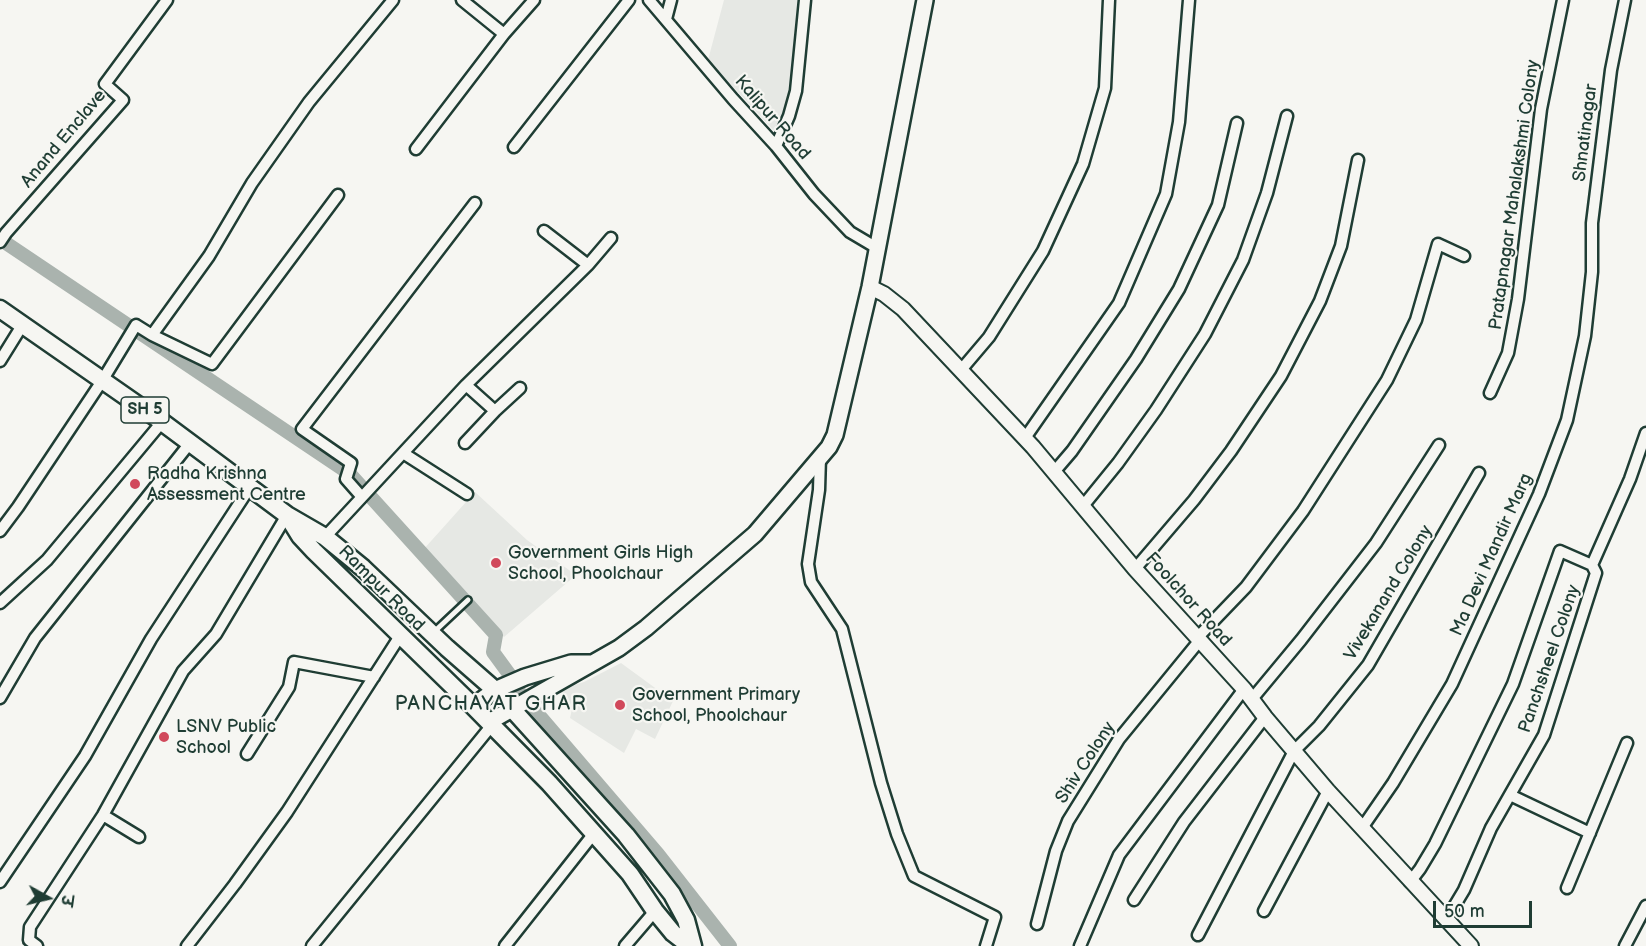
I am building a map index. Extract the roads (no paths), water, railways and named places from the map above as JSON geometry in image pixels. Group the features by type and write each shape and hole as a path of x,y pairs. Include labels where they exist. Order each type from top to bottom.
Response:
{"main road":[{"path":"491,724 512,709 619,648 646,628 755,534 835,435 870,287 925,0"},
{"name":"Rampur Road","path":"0,309 190,442 287,515 300,536 491,724 595,832 630,874 673,933 691,946"},
{"path":"287,515 325,537 363,568 495,690 626,835 672,894 686,920 691,946"},
{"path":"473,706 495,690 525,677 571,663 592,663"}],"street":[{"name":"Anand Enclave","path":"3,238 123,100 105,84 167,0"},
{"path":"152,335 209,256 252,183 309,102 393,0"},
{"path":"462,0 504,34"},
{"path":"416,149 504,34 534,0"},
{"path":"514,147 629,0"},
{"name":"Kalipur Road","path":"649,0 776,146 814,194 850,232 877,248"},
{"path":"666,19 671,0"},
{"path":"776,146 789,116 796,91 806,0"},
{"path":"961,370 989,337 1043,251 1083,164 1105,88 1109,0"},
{"path":"1025,438 1119,303 1166,194 1179,122 1189,0"},
{"name":"Pratapnagar Mahalakshmi Colony","path":"1490,393 1508,353 1518,298 1541,109 1563,0"},
{"name":"Shnatinagar","path":"1592,272 1592,223 1611,70 1625,0"},
{"path":"1083,506 1137,436 1205,334 1243,260 1267,193 1287,116"},
{"path":"1054,472 1072,451 1136,359 1179,288 1218,205 1237,123"},
{"path":"1135,569 1232,451 1286,367 1320,301 1341,246 1358,160"},
{"path":"0,531 102,381 136,325 212,364 338,195"},
{"path":"365,492 346,479 351,463 302,429 475,203"},
{"path":"544,231 588,264"},
{"path":"325,537 466,385 588,264 611,238"},
{"name":"Shiv Colony","path":"1037,924 1056,851 1068,821 1119,739 1199,638 1246,587 1289,530 1387,380 1416,320 1438,244 1464,256"},
{"name":"Ma Devi Mandir Marg","path":"1362,828 1393,783 1452,684 1539,494 1567,420 1585,336 1592,272"},
{"name":"Foolchor Road","path":"870,287 884,294 903,309 1025,438 1135,569 1248,694 1328,791 1471,946"},
{"path":"0,361 23,324"},
{"path":"466,385 495,411"},
{"path":"465,443 520,388"},
{"path":"0,603 47,561 162,422"},
{"name":"Panchsheel Colony","path":"1446,920 1464,890 1491,828 1544,735 1596,573 1592,565 1630,479 1646,433"},
{"path":"0,698 35,638 190,442"},
{"path":"1080,946 1119,855 1248,694 1301,640 1376,543 1439,446"},
{"path":"403,453 467,494"},
{"path":"820,456 819,490 808,564 812,582 842,629 881,783 897,834 914,876 995,918 986,946"},
{"name":"Vivekanand Colony","path":"1198,935 1294,752 1319,726 1368,665 1479,472"},
{"path":"0,882 85,756 151,639 250,487"},
{"path":"37,946 29,940 30,927 103,814 183,671 216,634 287,515"},
{"path":"1410,882 1435,844 1513,684 1560,551 1592,565"},
{"path":"187,946 235,885 287,812 400,636"},
{"path":"247,754 289,687 294,662 374,677"},
{"path":"1134,900 1184,822 1265,717"},
{"path":"312,946 491,724"},
{"path":"1567,888 1628,744"},
{"path":"1264,911 1328,791"},
{"path":"1510,795 1590,833"},
{"path":"103,814 139,837"},
{"path":"505,946 595,832"},
{"path":"1625,946 1646,906"},
{"path":"625,946 655,911"}],"lane":[{"path":"432,634 468,600"}],"waterway":[{"path":"0,239 350,474 496,635 493,652 512,678"},
{"path":"520,693 658,854 730,946"}],"place":[{"name":"Radha Krishna Assessment Centre","path":"135,484"},
{"name":"Government Girls High School, Phoolchaur","path":"496,563"},
{"name":"Government Primary School, Phoolchaur","path":"620,705"},
{"name":"LSNV Public School","path":"164,737"}],"district":[{"name":"PANCHAYAT GHAR","path":"491,705"}]}
